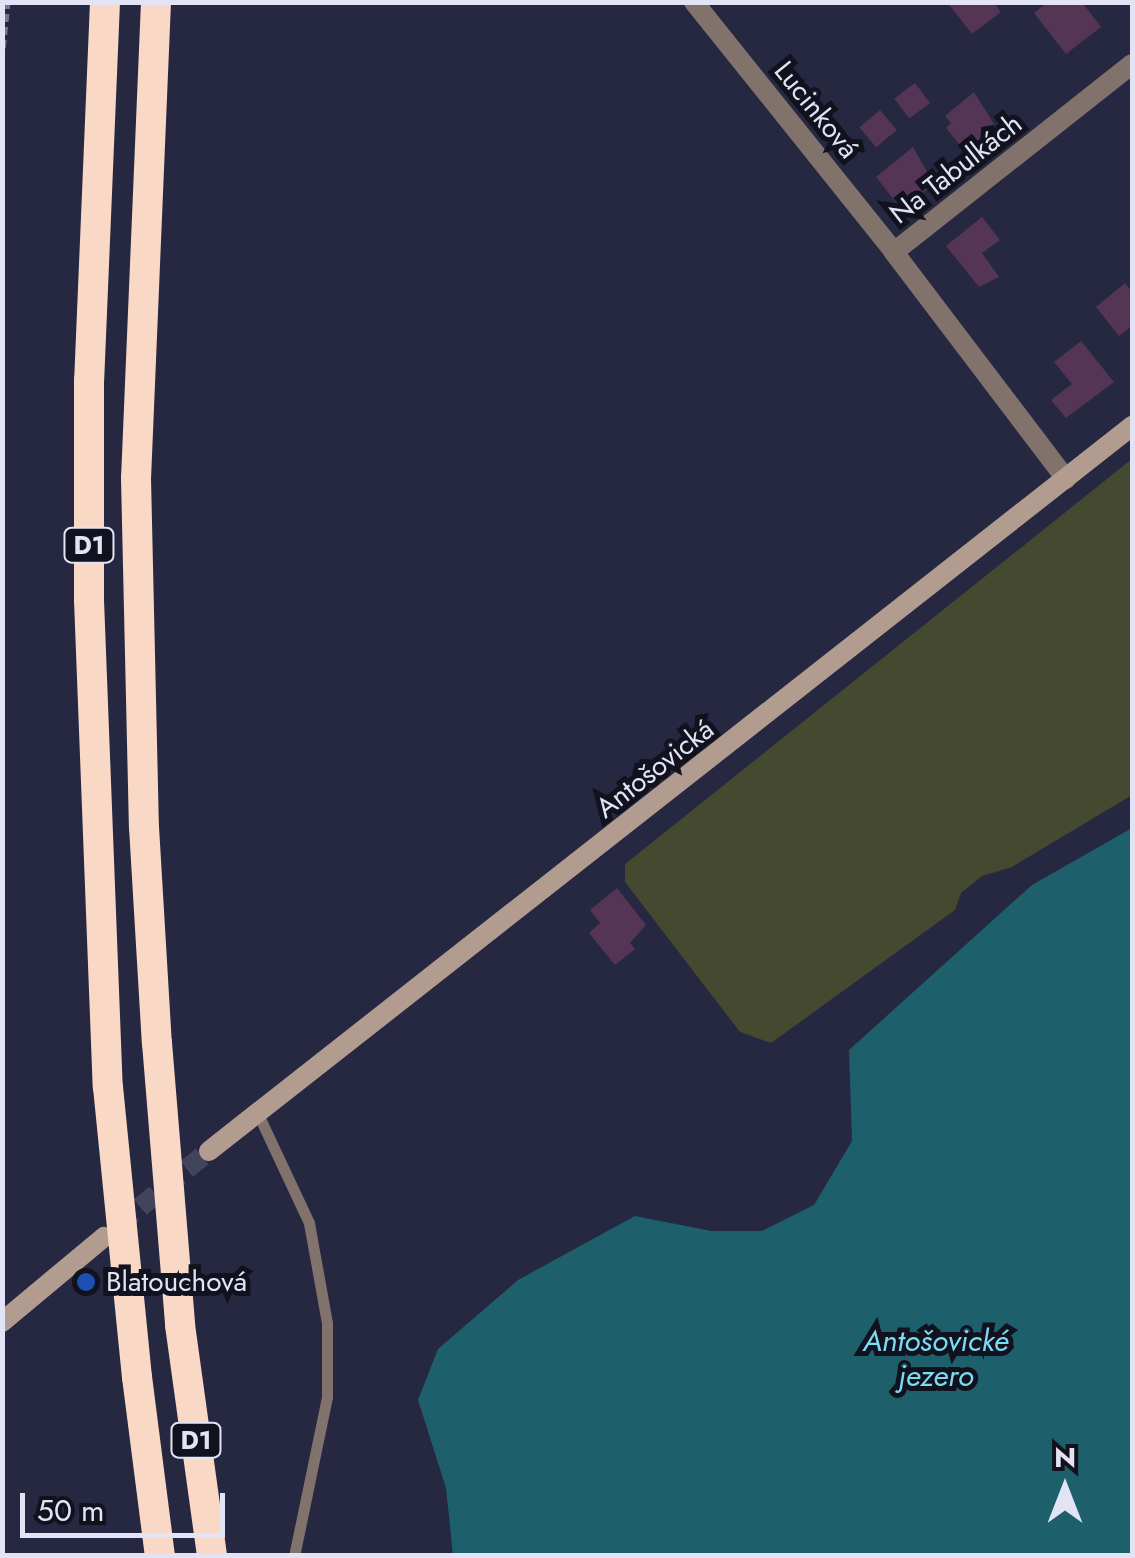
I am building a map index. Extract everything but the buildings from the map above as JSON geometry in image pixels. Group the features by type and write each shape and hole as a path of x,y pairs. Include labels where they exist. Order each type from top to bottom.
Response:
{"highway":[{"name":"D1","path":"105,2 90,360 89,600 108,1087 136,1377 160,1556"},
{"name":"D1","path":"156,2 136,478 156,1043 180,1325 212,1556"}],"street":[{"name":"Lucinková","path":"694,2 894,252"},
{"name":"Na Tabulkách","path":"1066,479 894,252 1132,64"},
{"name":"Antošovická","path":"209,1151 1132,426"},
{"path":"2,1322 104,1237"}],"lane":[{"path":"258,1114 309,1223 327,1323 327,1397 294,1556"}],"path":[{"path":"2,60 8,2"}],"shaded area":[{"path":"1132,459 1132,795 1012,867 982,876 961,893 955,910 771,1043 740,1032 625,882 625,864"}],"water":[{"name":"Antošovické jezero","path":"1132,828 1132,1555 453,1555 446,1488 418,1400 438,1349 518,1280 635,1216 711,1231 762,1231 814,1205 852,1141 849,1050 1032,885"}],"tunnel":[{"path":"117,1226 209,1151"}],"place":[{"name":"Blatouchová","path":"86,1282"}]}
